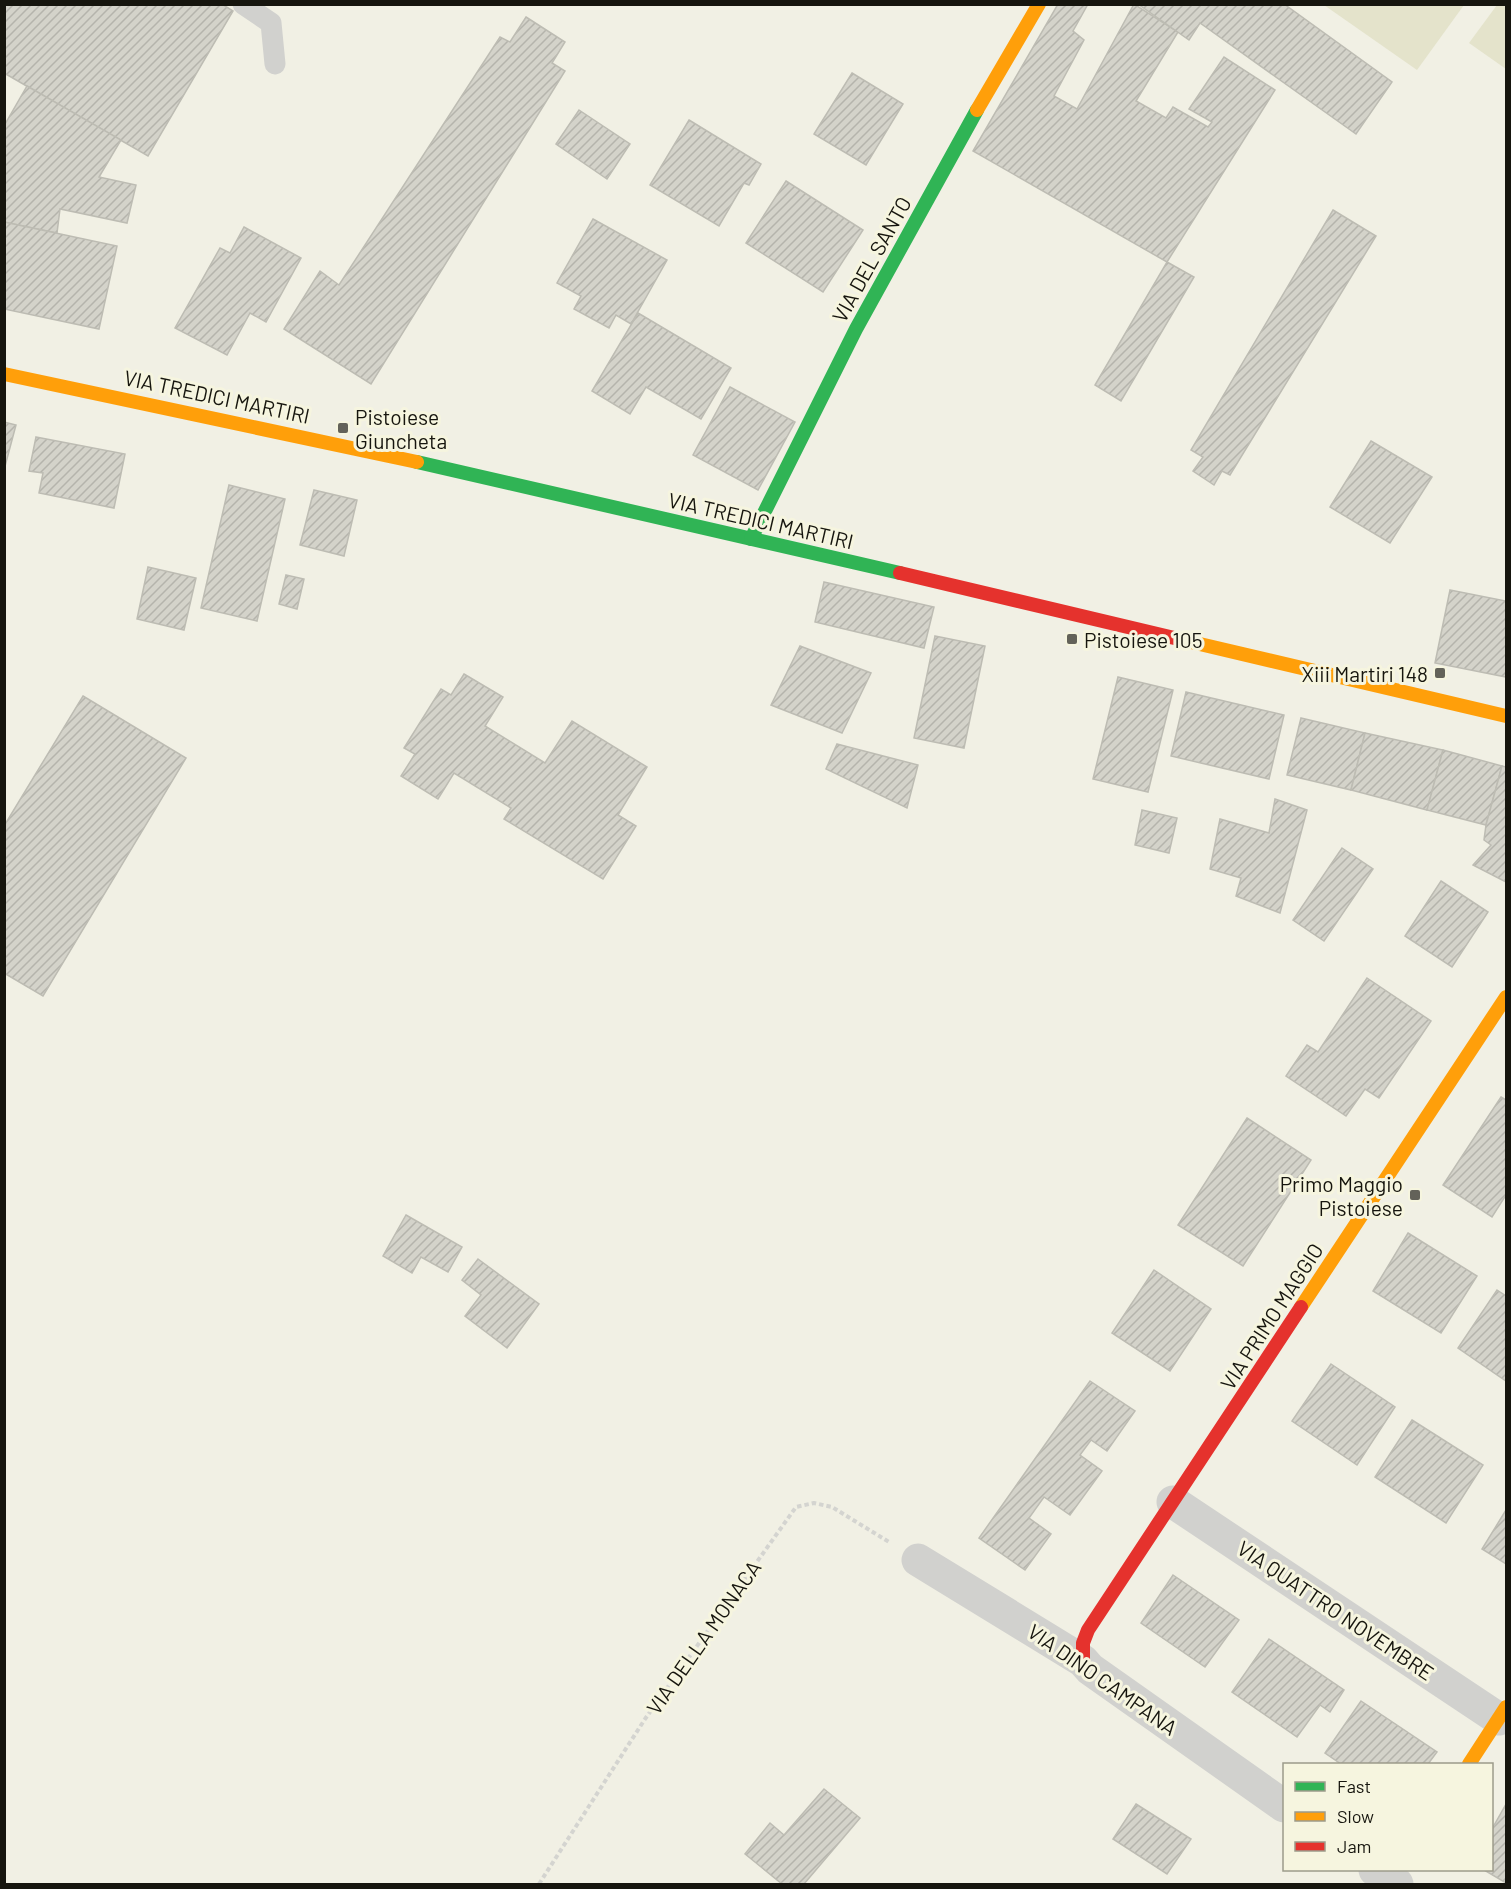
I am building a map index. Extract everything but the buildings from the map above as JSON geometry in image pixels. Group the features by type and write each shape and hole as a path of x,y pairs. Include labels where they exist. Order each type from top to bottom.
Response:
{"main road":[{"name":"VIA DEL SANTO","path":"751,539 856,329 1009,53 1039,4"},
{"name":"VIA TREDICI MARTIRI","path":"4,374 338,442 1506,716"},
{"name":"VIA PRIMO MAGGIO","path":"1083,1661 1083,1643 1088,1630 1506,997"},
{"path":"1470,1763 1503,1713"}],"street":[{"name":"VIA QUATTRO NOVEMBRE","path":"1173,1502 1503,1713"},
{"name":"VIA DINO CAMPANA","path":"918,1560 1083,1661 1090,1669 1283,1805"}],"lane":[{"path":"243,4 270,23 275,64"}],"path":[{"name":"VIA DELLA MONACA","path":"539,1884 645,1719 796,1507 814,1503 832,1507 918,1560"}],"green space":[{"path":"1464,4 1417,70 1324,5"},
{"path":"1497,5 1506,5 1506,69 1469,43"}],"traffic: fast":[{"path":"751,539 856,329 977,110"},
{"path":"417,462 900,573"}],"traffic: slow":[{"path":"977,110 1039,4"},
{"path":"4,374 417,462"},
{"path":"1187,641 1506,716"},
{"path":"1301,1307 1506,997"},
{"path":"1470,1763 1506,1707"}],"traffic: jam":[{"path":"900,573 1187,641"},
{"path":"1083,1661 1083,1643 1088,1630 1301,1307"}],"place":[{"name":"Pistoiese Giuncheta","path":"343,428"},
{"name":"Pistoiese 105","path":"1072,639"},
{"name":"Xiii Martiri 148","path":"1440,673"},
{"name":"Primo Maggio Pistoiese","path":"1415,1195"}]}
